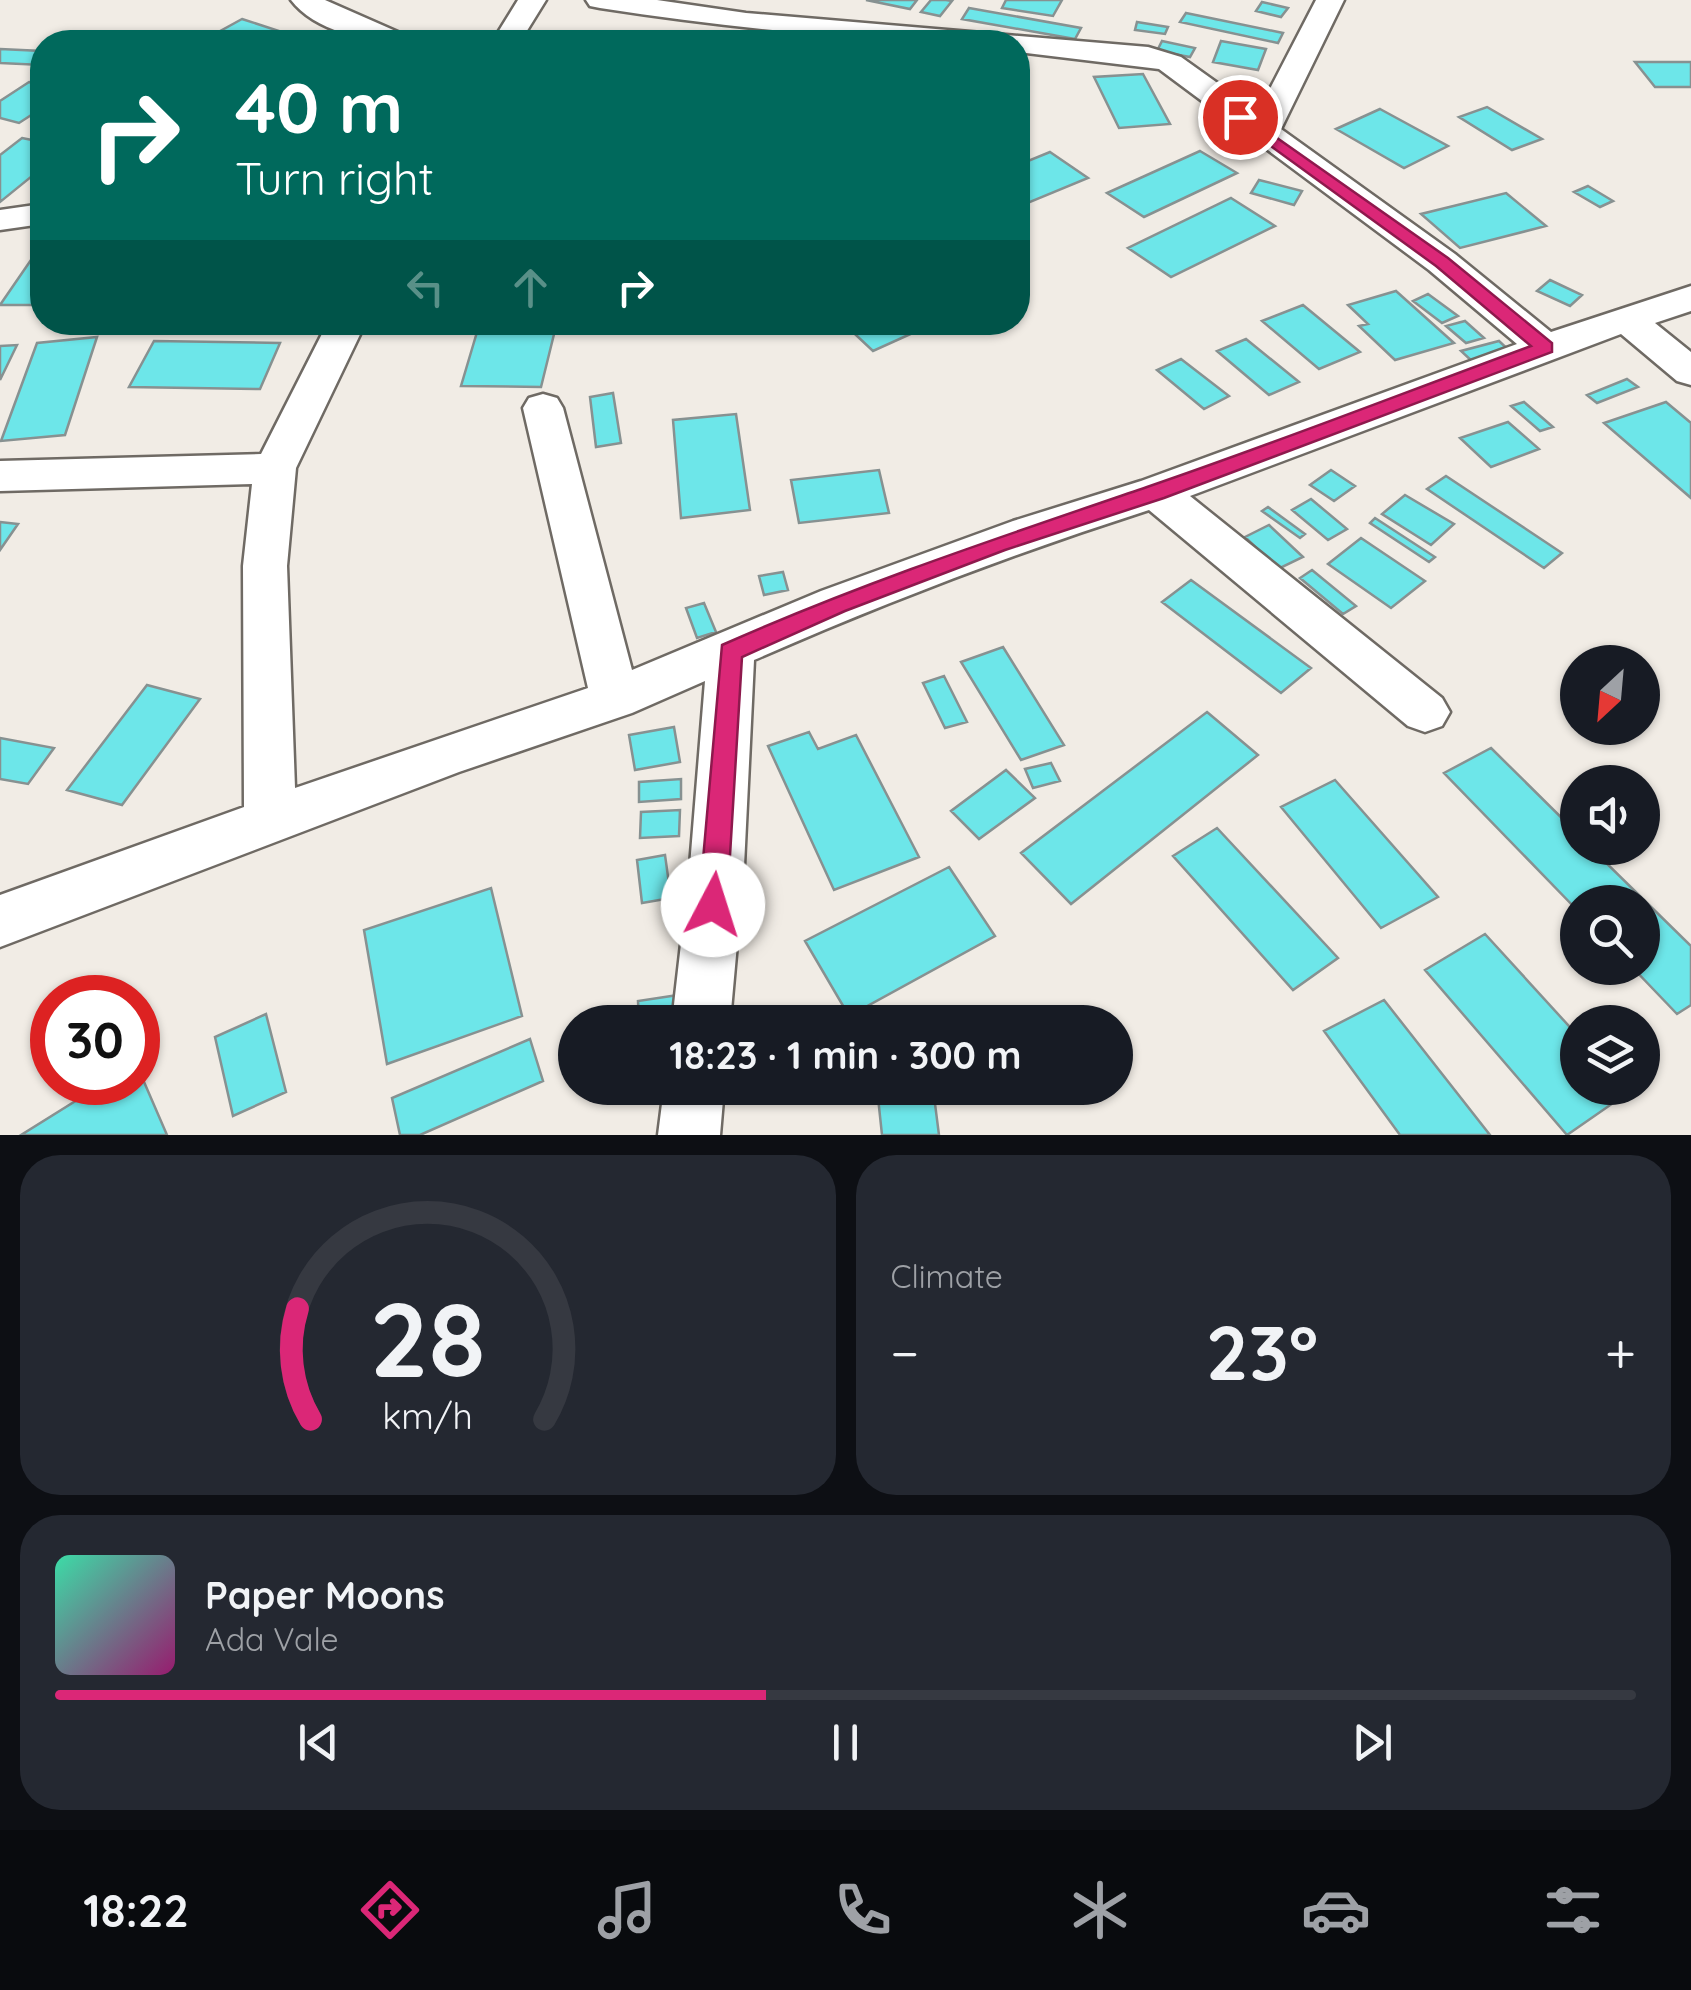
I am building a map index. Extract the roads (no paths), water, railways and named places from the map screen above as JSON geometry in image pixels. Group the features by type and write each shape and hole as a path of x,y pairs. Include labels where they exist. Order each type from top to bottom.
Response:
{"street":[{"path":"304,0 319,25 342,30"},
{"path":"513,30 532,0"},
{"path":"600,0 746,22 946,24 970,30"},
{"path":"1263,134 1330,0"},
{"path":"1030,43 1148,56 1170,63 1442,262 1545,348"},
{"path":"0,220 30,216"},
{"path":"0,920 446,755 616,699 854,598 1030,532 1156,492 1691,298"},
{"path":"1630,322 1691,372"},
{"path":"270,819 265,566 274,468 340,335"},
{"path":"543,408 616,699"},
{"path":"0,476 274,468"},
{"path":"1156,492 1425,712"},
{"path":"703,1005 717,866 730,652"},
{"path":"690,1135 693,1105"}]}
